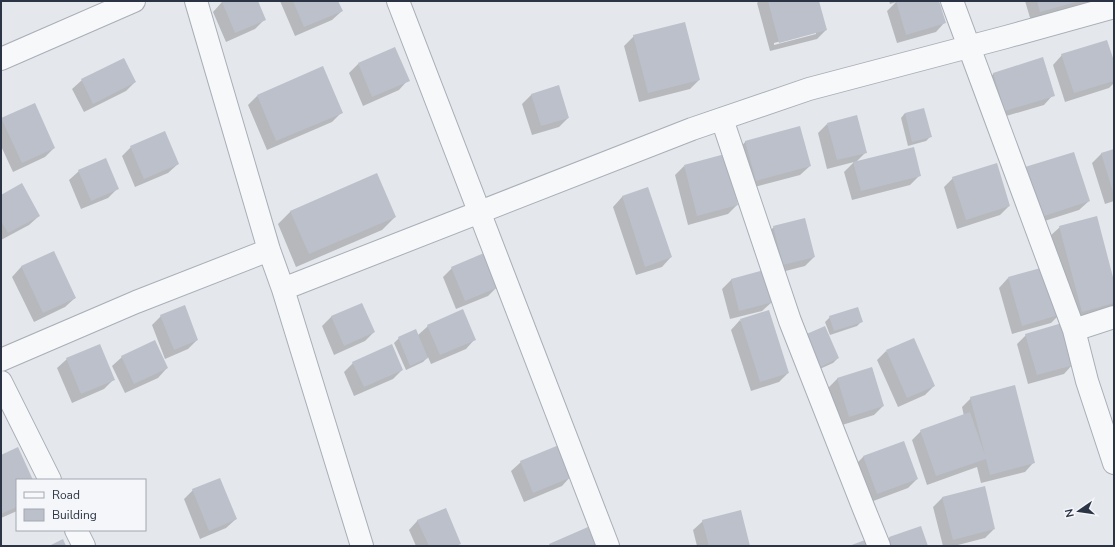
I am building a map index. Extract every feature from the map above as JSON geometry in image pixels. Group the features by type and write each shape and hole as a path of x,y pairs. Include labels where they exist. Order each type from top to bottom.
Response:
{"street":[{"path":"196,1 269,250 283,289 362,546"},
{"path":"398,1 608,546"},
{"path":"952,1 1074,330 1114,463"},
{"path":"1,59 130,2"},
{"path":"283,289 692,129 809,89 1114,7"},
{"path":"722,119 790,321 879,546"},
{"path":"1,360 136,302 269,250"},
{"path":"1074,330 1114,317"},
{"path":"1,382 50,479"},
{"path":"76,531 84,546"}],"building":[{"path":"258,1 266,20 235,33 222,2"},
{"path":"293,1 338,1 343,11 304,27"},
{"path":"768,1 819,1 827,30 779,43"},
{"path":"896,1 939,1 946,23 906,35"},
{"path":"1037,1 1080,1 1040,12"},
{"path":"685,22 700,80 648,93 633,35"},
{"path":"1107,40 1114,61 1114,81 1074,93 1061,54"},
{"path":"395,47 410,81 372,97 358,63"},
{"path":"1043,57 1055,96 1005,111 993,73"},
{"path":"124,58 136,82 93,104 81,79"},
{"path":"323,66 343,113 276,141 257,95"},
{"path":"559,85 569,118 541,126 531,94"},
{"path":"35,103 55,148 22,163 1,118"},
{"path":"924,108 932,137 912,142 905,113"},
{"path":"857,115 867,153 837,160 827,123"},
{"path":"800,126 811,166 756,181 745,141"},
{"path":"165,131 179,164 144,179 130,146"},
{"path":"914,147 921,176 861,191 853,162"},
{"path":"1114,149 1114,195 1101,153"},
{"path":"1074,152 1090,201 1041,217 1025,167"},
{"path":"725,154 738,205 697,216 684,165"},
{"path":"106,158 119,189 91,201 78,170"},
{"path":"997,163 1010,206 966,220 952,177"},
{"path":"377,173 396,217 309,254 290,211"},
{"path":"22,183 40,216 8,233 1,221 1,195"},
{"path":"648,187 672,257 645,267 622,196"},
{"path":"1097,216 1114,281 1114,303 1082,312 1059,226"},
{"path":"805,218 815,257 783,265 773,226"},
{"path":"54,251 76,298 43,313 21,266"},
{"path":"484,253 499,287 465,301 451,267"},
{"path":"1048,266 1062,314 1022,326 1008,277"},
{"path":"764,270 773,302 739,311 731,279"},
{"path":"362,303 375,332 344,346 331,316"},
{"path":"185,305 198,340 174,350 160,315"},
{"path":"858,307 863,322 834,331 829,316"},
{"path":"463,309 476,340 440,355 427,325"},
{"path":"769,310 789,373 760,382 740,319"},
{"path":"1062,323 1074,365 1037,375 1025,334"},
{"path":"825,326 839,358 816,369 802,336"},
{"path":"416,329 428,358 410,366 398,337"},
{"path":"914,338 935,386 907,398 886,350"},
{"path":"155,340 168,368 134,384 121,356"},
{"path":"100,344 115,380 81,394 66,358"},
{"path":"392,344 403,370 364,387 352,362"},
{"path":"872,367 884,406 849,417 837,378"},
{"path":"1015,385 1035,463 990,475 986,459 936,476 920,430 970,412 985,455 970,397"},
{"path":"904,441 918,479 877,494 863,456"},
{"path":"559,445 572,477 533,493 520,461"},
{"path":"18,447 33,479 16,479 16,507 1,514 1,455"},
{"path":"220,478 237,519 209,531 192,489"},
{"path":"985,486 995,529 953,540 942,497"},
{"path":"446,508 461,544 455,546 429,546 417,520"},
{"path":"741,510 750,546 709,546 702,520"},
{"path":"921,526 928,546 892,546 889,537"},
{"path":"588,527 596,546 550,546 549,544"},
{"path":"63,539 66,546 49,546"},
{"path":"865,540 867,546 849,546"}]}
